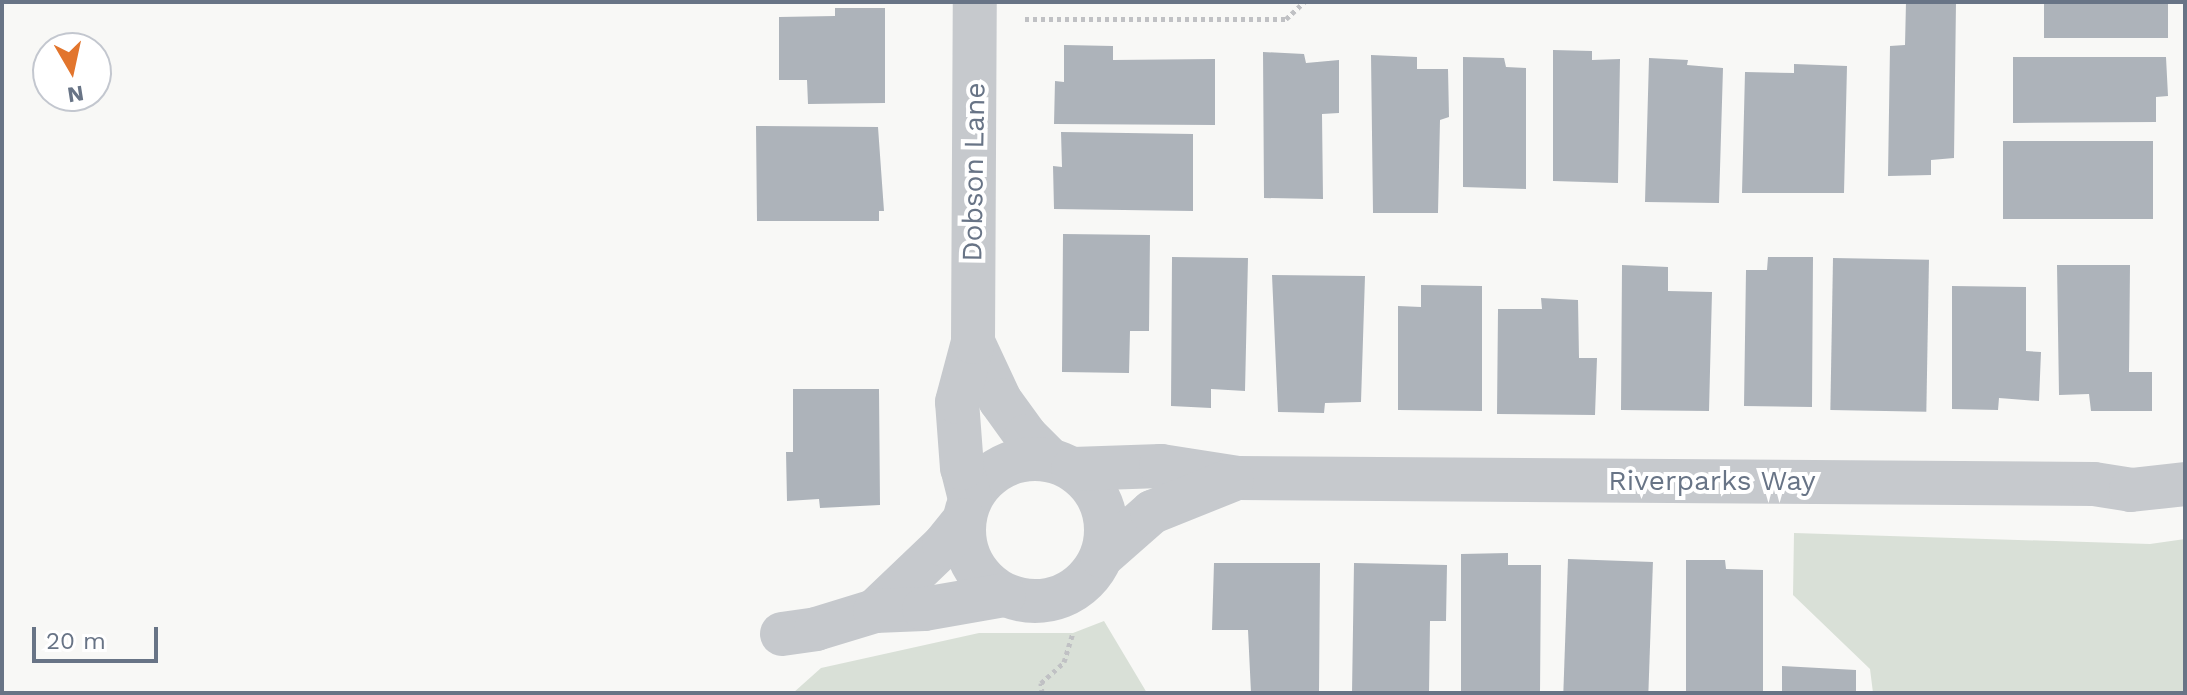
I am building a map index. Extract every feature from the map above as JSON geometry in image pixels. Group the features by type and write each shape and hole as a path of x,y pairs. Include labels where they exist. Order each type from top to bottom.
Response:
{"street":[{"name":"Dobson Lane","path":"967,509 957,402 973,342 975,2"},
{"name":"Dobson Lane","path":"973,342 1000,400 1026,436 1061,464"},
{"path":"875,611 944,545 983,480 1001,467 1025,459 1061,464 1091,486 1103,507 1107,532 1102,556 1089,577 1070,593 1049,600 1026,601 1004,595 985,582 972,564 964,543 967,509"},
{"name":"Riverparks Way","path":"1061,464 1161,466 1238,478 2094,484 2131,490 2185,484"},
{"name":"Riverparks Way","path":"1102,556 1152,512 1238,478"},
{"path":"782,634 816,629 875,611 924,609 1004,595"}],"path":[{"path":"1025,19 1286,19 1304,2"},
{"path":"1042,693 1041,683 1064,662 1073,633"}],"shaded area":[{"path":"1794,533 2150,544 2185,539 2185,693 1873,693 1870,669 1793,595"},
{"path":"1104,621 1147,693 793,693 821,668 979,633 1073,633"}],"building":[{"path":"1906,2 1956,2 1954,158 1931,160 1931,175 1888,176 1890,46 1905,45"},
{"path":"2044,2 2168,2 2168,38 2044,38"},
{"path":"835,8 885,8 885,103 808,104 807,80 779,80 779,17 835,16"},
{"path":"1064,45 1113,46 1113,60 1215,59 1215,125 1054,124 1055,81 1064,82"},
{"path":"1553,50 1592,51 1592,60 1620,59 1618,183 1553,181"},
{"path":"1263,52 1304,54 1306,63 1339,60 1339,113 1322,114 1323,199 1264,198"},
{"path":"1371,55 1417,57 1417,69 1448,69 1449,117 1440,120 1438,213 1373,213"},
{"path":"1463,57 1504,58 1506,67 1526,68 1526,189 1463,187"},
{"path":"2013,57 2166,57 2168,96 2156,97 2156,122 2013,123"},
{"path":"1649,58 1688,60 1687,65 1723,68 1719,203 1645,202"},
{"path":"1794,64 1847,66 1844,193 1742,193 1745,72 1794,73"},
{"path":"756,126 878,127 884,211 879,211 879,221 757,221"},
{"path":"1061,132 1193,134 1193,211 1054,209 1053,166 1062,167"},
{"path":"2003,141 2153,141 2153,219 2003,219"},
{"path":"1063,234 1150,235 1149,331 1130,331 1129,373 1062,372"},
{"path":"1172,257 1248,258 1245,391 1211,389 1211,408 1171,406"},
{"path":"1768,257 1813,257 1812,407 1744,406 1746,270 1767,270"},
{"path":"1833,258 1929,260 1926,412 1830,410"},
{"path":"1622,265 1668,267 1668,291 1712,292 1709,411 1621,410"},
{"path":"2057,265 2130,265 2129,372 2152,372 2152,411 2091,411 2089,394 2059,395"},
{"path":"1272,275 1365,276 1361,402 1325,403 1324,413 1278,412"},
{"path":"1421,285 1482,286 1482,411 1398,410 1398,306 1421,307"},
{"path":"1952,286 2026,287 2026,351 2041,352 2039,401 1999,398 1998,410 1952,409"},
{"path":"1541,298 1578,300 1579,358 1597,358 1595,415 1497,414 1498,309 1542,309"},
{"path":"793,389 879,389 880,505 820,508 819,499 787,501 786,452 793,452"},
{"path":"1508,553 1508,565 1541,565 1540,693 1461,693 1461,554"},
{"path":"1568,559 1653,562 1648,693 1563,693"},
{"path":"1686,560 1725,560 1726,569 1763,570 1763,693 1686,693"},
{"path":"1214,563 1320,563 1319,693 1251,693 1248,630 1212,630"},
{"path":"1354,563 1447,565 1446,621 1430,621 1429,693 1352,693"},
{"path":"1782,666 1856,670 1856,693 1782,693"}]}
